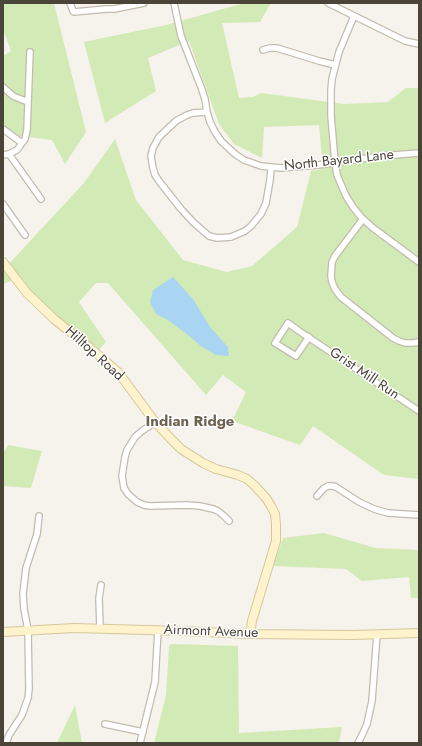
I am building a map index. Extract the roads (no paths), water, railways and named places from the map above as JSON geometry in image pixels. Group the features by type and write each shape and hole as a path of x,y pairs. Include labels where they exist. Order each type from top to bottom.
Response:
{"street":[{"path":"70,3 74,12 114,9 144,3"},
{"name":"North Bayard Lane","path":"174,3 181,36 201,87 210,122 215,132 227,148 248,162 271,168 281,168 419,153"},
{"path":"328,3 405,41 419,44"},
{"path":"354,16 339,52 335,65 331,90 331,116 335,162 340,181 346,196 363,219 419,262"},
{"path":"263,50 277,48 335,65"},
{"path":"3,155 10,154 17,150 25,139 27,130 30,52"},
{"path":"3,87 13,96 28,102"},
{"path":"207,112 193,113 176,121 159,137 153,148 151,156 155,174 181,209 194,223 209,236 217,238 231,237 245,231 252,226 261,214 266,202 271,168"},
{"path":"3,130 22,143"},
{"path":"10,154 41,199"},
{"path":"3,204 25,235"},
{"path":"363,219 332,262 331,276 335,289 341,297 393,338 406,343 419,342"},
{"name":"Hilltop Road","path":"3,262 27,293 54,319 118,372 155,422 181,449 203,463 246,479 261,491 271,506 276,524 276,541 252,621 250,634"},
{"name":"Grist Mill Run","path":"309,337 296,356 275,343 288,323 309,337 419,411"},
{"path":"155,422 138,434 128,450 122,476 124,488 128,494 137,502 144,505 200,506 218,511 229,520"},
{"path":"317,496 324,488 332,486 336,487 358,502 374,509 388,513 419,515"},
{"path":"6,743 9,735 22,715 28,698 28,630 23,594 26,568 37,534 39,516"},
{"path":"100,629 99,598 101,585"},
{"name":"Airmont Avenue","path":"3,632 74,628 250,634 353,635 419,633"},
{"path":"140,743 155,682 158,630"},
{"path":"358,743 367,724 372,701 377,634"},
{"path":"105,724 142,732"}],"water":[{"path":"173,277 193,299 210,327 228,347 229,356 216,355 201,346 168,320 156,314 150,302 153,290"}],"district":[{"name":"Indian Ridge","path":"190,422"}]}
